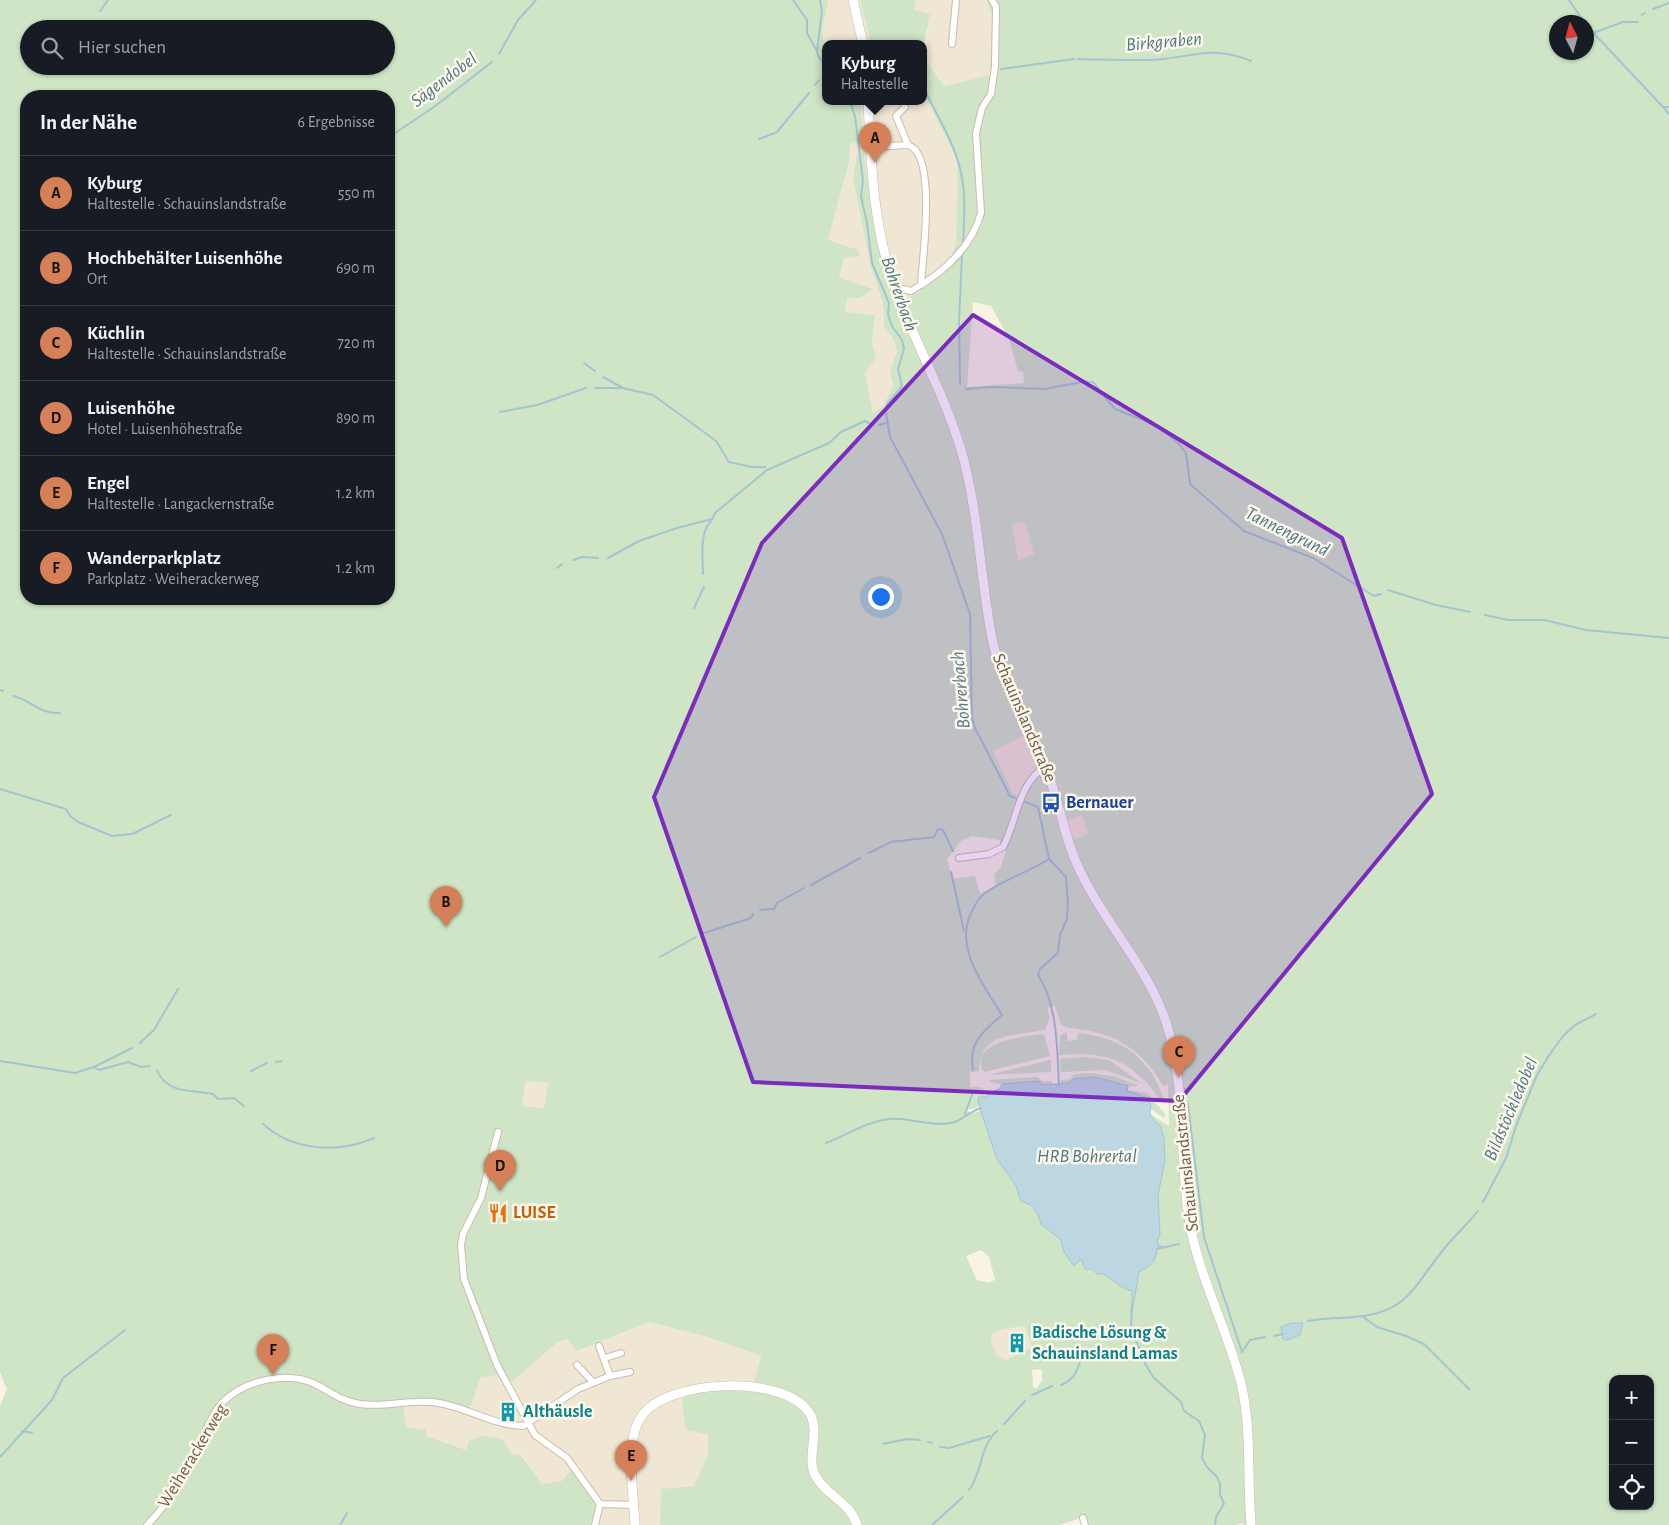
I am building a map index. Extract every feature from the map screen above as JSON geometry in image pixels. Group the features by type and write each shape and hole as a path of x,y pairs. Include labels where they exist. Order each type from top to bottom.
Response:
{"main road":[{"path":"852,0 862,40"},
{"name":"Schauinslandstraße","path":"868,105 870,147 880,234 895,287 939,388 958,439 971,493 996,655 1011,695 1046,767 1075,860 1088,886 1148,980 1168,1030 1177,1078 1189,1219 1195,1244 1235,1363 1244,1401 1251,1525"},
{"path":"635,1525 633,1436 641,1415 679,1394 705,1387 740,1385 784,1394 795,1400 810,1414 813,1423 812,1463 814,1473 824,1488 852,1512 857,1525"}],"street":[{"path":"952,44 956,0"},
{"path":"895,287 911,290 936,275 968,245 981,213 976,133 982,108 991,94 995,66 996,8 992,0"},
{"path":"906,107 896,116 908,145 917,152 926,191 928,214 921,285"},
{"path":"870,147 908,145"},
{"path":"959,858 999,851 1007,840 1022,797 1037,772 1046,767"},
{"path":"498,1132 481,1198 463,1234 462,1262 468,1294 497,1365 535,1435 575,1466 600,1504 595,1525"},
{"path":"599,1346 605,1358 610,1376"},
{"path":"605,1358 621,1353"},
{"path":"577,1365 593,1382"},
{"path":"529,1423 563,1399 593,1382 630,1372"},
{"name":"Weiherackerweg","path":"147,1525 170,1498 181,1480 216,1410 234,1393 258,1382 278,1379 304,1380 359,1404 379,1405 431,1402 516,1426 529,1423"},
{"path":"600,1504 635,1506"},
{"path":"1083,1518 1085,1525"}],"highlighted area":[{"path":"973,315 1342,538 1432,794 1179,1101 753,1082 654,797 762,543"}],"shaded area":[{"path":"827,0 860,0 870,40 824,40 822,30"},
{"path":"916,0 987,0 992,15 990,75 944,86 927,62 926,40 930,14 914,10"},
{"path":"927,100 958,161 956,245 944,274 907,298 894,292 873,218 864,153 857,154 853,179 871,267 883,303 884,326 894,340 897,351 890,372 893,385 890,393 883,406 873,413 865,371 876,358 872,343 875,315 845,313 846,298 839,278 844,258 860,256 828,240 849,162 850,144 863,142 861,105 927,105"},
{"path":"1026,521 1034,554 1017,560 987,564 1012,523"},
{"path":"1023,736 1037,765 1036,770 1019,796 1012,792 993,751"},
{"path":"1082,815 1089,834 1071,840 1066,821"},
{"path":"526,1081 548,1083 544,1108 520,1106"},
{"path":"649,1322 708,1337 761,1356 753,1387 708,1434 708,1454 694,1487 661,1489 660,1525 595,1525 573,1468 562,1481 542,1484 521,1454 512,1455 483,1436 469,1440 466,1450 425,1436 425,1430 406,1427 402,1403 480,1378 502,1374 509,1383 558,1342 567,1339 577,1351"},
{"path":"1025,1326 1033,1347 1006,1360 997,1357 991,1341 992,1334 1002,1329"}],"green space":[{"path":"0,0 827,0 822,30 824,40 822,40 822,105 861,105 863,142 850,144 849,162 828,240 858,250 860,256 844,258 839,278 873,289 860,298 847,298 845,312 875,315 872,343 876,358 865,372 873,413 883,406 890,393 893,385 890,372 897,351 894,340 884,326 883,303 871,267 853,179 857,153 864,153 873,218 894,292 907,298 944,274 956,245 958,161 927,100 927,62 944,86 990,75 992,15 987,0 1669,0 1669,1525 1244,1525 1243,1523 1236,1525 1087,1525 1084,1517 1059,1525 660,1525 661,1489 694,1486 708,1454 708,1434 686,1430 681,1394 753,1387 761,1356 708,1337 649,1322 577,1351 567,1339 558,1342 509,1384 502,1374 480,1378 470,1409 441,1403 403,1404 406,1427 426,1430 426,1436 466,1450 469,1440 483,1436 502,1439 512,1455 520,1454 542,1484 562,1481 573,1468 597,1505 595,1525 0,1525 0,1406 7,1389 0,1372","holes":["973,302 991,306 1009,339 1018,371 1023,372 1024,383 967,387","1025,522 1034,554 1018,560 1012,524","1023,736 1033,755 1035,767 1031,779 1019,796 1012,792 993,751","1082,815 1088,834 1072,840 1066,821","972,836 999,840 1006,850 1001,867 994,875 996,886 980,894 975,876 952,879 947,859 961,841","1055,1006 1061,1025 1106,1035 1126,1045 1143,1059 1151,1067 1163,1086 1168,1084 1169,1126 1148,1113 988,1109 973,1113 965,1111 965,1109 973,1109 979,1106 990,1096 981,1087 970,1087 970,1072 979,1071 985,1049 992,1042 1000,1038 1045,1030 1050,1018 1047,1008","526,1081 548,1083 544,1108 521,1106","981,1250 989,1257 995,1280 988,1283 977,1280 966,1256","1025,1326 1032,1347 1006,1360 997,1356 991,1341 992,1334 1002,1329","1042,1369 1042,1381 1036,1389 1033,1387 1032,1370"]},
{"path":"860,0 916,0 914,10 930,14 925,40 870,40"},
{"path":"1067,1032 1067,1041 1077,1040 1078,1033 1091,1035 1115,1042 1135,1055 1152,1073 1164,1103 1137,1073 1117,1061 1096,1055 1059,1055 1060,1036"},
{"path":"1044,1034 1050,1056 984,1072 981,1062 983,1053 991,1047 1001,1042 1025,1036"},
{"path":"1083,1057 1109,1060 1141,1083 1105,1070 1061,1072 1060,1059"},
{"path":"1051,1060 1051,1072 988,1075"},
{"path":"1091,1073 1116,1077 1139,1086 1062,1090 1061,1080 1070,1079 1074,1074"},
{"path":"1037,1077 1042,1081 1052,1081 1053,1091 1033,1091 990,1082 989,1080"},
{"path":"1123,1089 1147,1093 1166,1115 1164,1118"}],"water":[{"name":"HRB Bohrertal","path":"1095,1077 1128,1086 1127,1091 1148,1098 1151,1106 1150,1115 1161,1127 1164,1138 1165,1161 1158,1195 1160,1235 1157,1241 1159,1246 1163,1246 1157,1248 1156,1257 1152,1263 1139,1272 1132,1312 1132,1291 1120,1286 1102,1273 1098,1275 1092,1269 1085,1269 1081,1259 1074,1266 1064,1252 1061,1240 1041,1224 1038,1215 1031,1205 1021,1201 1016,1186 997,1159 978,1102 979,1097 987,1097 989,1093 999,1089 1002,1084 1038,1081 1043,1085 1069,1083 1073,1079"},
{"path":"1291,1323 1303,1323 1300,1335 1287,1340 1283,1339 1281,1327"}],"waterway":[{"path":"100,11 108,0"},
{"name":"Sägendobel","path":"499,54 518,20 536,0"},
{"path":"793,0 807,20 807,33 817,51"},
{"name":"Bohrerbach","path":"820,0 822,11 817,51 822,60"},
{"path":"1569,0 1579,15"},
{"path":"1653,9 1669,3"},
{"path":"1594,33 1623,22 1638,22"},
{"path":"1594,34 1663,107 1669,107"},
{"name":"Birkgraben","path":"1078,59 1152,60 1201,53 1224,53 1251,61"},
{"name":"Birkgraben","path":"1001,69 1074,59"},
{"name":"Sägendobel","path":"395,133 434,107 492,62"},
{"path":"815,85 819,80"},
{"path":"759,139 777,132 809,93"},
{"name":"Tannengrund","path":"927,95 946,132 960,166 964,195 963,244"},
{"name":"Bohrerbach","path":"851,105 855,116 863,181 861,196 867,223 872,263 889,303 888,315 892,326 902,340 904,349 898,369 902,386 887,404 886,412 890,437 942,534 970,614 972,717 975,728 1010,796 1018,799"},
{"path":"1664,108 1669,114"},
{"name":"Tannengrund","path":"960,384 959,321 962,256"},
{"path":"584,363 595,371"},
{"path":"603,377 623,388"},
{"name":"Tannengrund","path":"966,389 992,387 1045,389 1087,381"},
{"name":"Tannengrund","path":"1089,382 1093,382 1115,409 1158,426 1179,444 1186,453 1190,484 1244,531 1313,558 1374,596 1381,594"},
{"path":"500,412 537,405 586,388"},
{"path":"595,388 623,388 653,395 716,441 729,462 752,467 765,467"},
{"path":"608,558 639,541 712,519 715,513 767,470 829,443 841,432 865,421 869,423"},
{"path":"879,425 886,423"},
{"path":"703,574 703,539 707,526 711,521"},
{"path":"573,560 582,557 598,558"},
{"path":"557,568 562,564"},
{"path":"694,608 704,587"},
{"name":"Tannengrund","path":"1388,590 1436,605 1470,612"},
{"name":"Tannengrund","path":"1485,615 1508,620 1544,620 1586,630 1669,638"},
{"path":"13,696 25,700 40,709 52,713 60,713"},
{"path":"0,789 66,809 70,816 78,822 112,836 132,834 171,815"},
{"name":"Bohrerbach","path":"1023,801 1038,807 1049,859 1066,877 1067,919 1060,935 1058,953 1040,969 1038,975 1045,987 1053,1014 1057,1043 1059,1085"},
{"path":"869,853 891,842 934,837 938,829 943,830 953,851"},
{"path":"811,885 860,858"},
{"path":"973,1070 973,1052 978,1038 1002,1015 980,979 968,952 967,925 972,911 979,899 993,888 1049,859"},
{"path":"951,872 964,931"},
{"path":"760,910 774,909 777,903 804,888"},
{"path":"704,933 751,918 753,914"},
{"path":"660,957 696,937"},
{"path":"140,1043 154,1030 178,989"},
{"name":"Bildstöckledobel","path":"1483,1202 1506,1158 1516,1126 1537,1075 1563,1036 1575,1025 1596,1014"},
{"path":"94,1067 132,1048"},
{"path":"0,1061 75,1073 94,1067 99,1070 128,1062 141,1067 150,1066"},
{"path":"276,1062 282,1061"},
{"path":"251,1071 267,1063"},
{"path":"157,1070 161,1078 173,1087 181,1090 213,1094 218,1099 234,1098 244,1106"},
{"path":"1185,1089 1186,1095"},
{"path":"965,1114 973,1092"},
{"path":"1188,1104 1204,1237 1242,1352"},
{"path":"826,1143 882,1120 905,1119 943,1124 958,1121 981,1108"},
{"path":"263,1124 288,1140 316,1147 346,1146 374,1138"},
{"name":"Bildstöckledobel","path":"1308,1321 1369,1315 1393,1307 1411,1292 1444,1248 1478,1211"},
{"path":"1157,1249 1179,1244"},
{"name":"Bohrerbach","path":"1132,1305 1131,1329 1146,1365 1153,1377 1181,1402 1184,1411 1199,1421 1205,1435 1202,1458 1207,1467 1217,1477 1224,1504 1216,1517 1215,1525"},
{"path":"1362,1316 1377,1327 1424,1344 1469,1389"},
{"path":"0,1457 52,1400 63,1378 125,1330"},
{"name":"Bildstöckledobel","path":"1274,1336 1283,1334"},
{"name":"Bildstöckledobel","path":"1242,1352 1250,1340 1265,1337"},
{"path":"1061,1385 1074,1376 1080,1362"},
{"path":"1032,1395 1052,1386"},
{"path":"1004,1424 1025,1401"},
{"path":"22,1431 32,1433"},
{"path":"969,1490 977,1475 987,1444 997,1431"},
{"path":"940,1447 949,1448 990,1436"},
{"path":"883,1444 907,1439 920,1440"},
{"path":"928,1442 932,1443"},
{"path":"932,1525 963,1497"},
{"path":"340,1525 347,1513"}],"place":[{"name":"Kyburg","path":"875,163"},
{"name":"Bernauer","path":"1051,803"},
{"name":"Hochbehälter Luisenhöhe","path":"446,927"},
{"name":"Küchlin","path":"1179,1077"},
{"name":"Luisenhöhe","path":"500,1191"},
{"name":"LUISE","path":"498,1213"},
{"name":"Badische Lösung & Schauinsland Lamas","path":"1017,1343"},
{"name":"Wanderparkplatz","path":"273,1375"},
{"name":"Althäusle","path":"508,1412"},
{"name":"Engel","path":"631,1481"}]}
